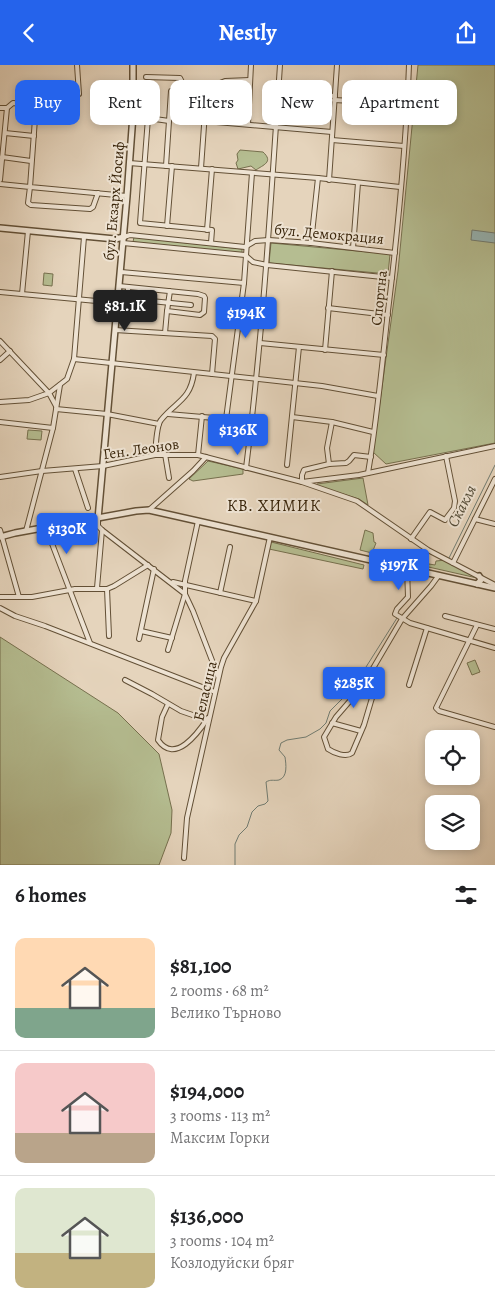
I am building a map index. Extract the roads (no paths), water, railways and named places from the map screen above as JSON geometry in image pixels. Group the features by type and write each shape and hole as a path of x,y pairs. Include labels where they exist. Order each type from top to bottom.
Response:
{"street":[{"path":"77,65 78,80"},
{"name":"бул. Екзарх Йосиф","path":"133,65 133,80"},
{"path":"250,80 251,65"},
{"path":"279,80 280,65"},
{"path":"329,179 336,65"},
{"name":"Спортна","path":"409,65 409,80"},
{"path":"146,77 180,78 181,80"},
{"path":"334,98 342,99"},
{"path":"0,108 15,103"},
{"path":"0,180 7,107"},
{"path":"166,166 170,111"},
{"path":"160,120 169,121"},
{"path":"252,124 332,132"},
{"path":"35,125 28,203 31,205 90,209 98,193"},
{"name":"бул. Екзарх Йосиф","path":"98,519 132,125"},
{"path":"147,125 140,223 212,230 211,243"},
{"path":"201,168 205,125"},
{"name":"Спортна","path":"368,473 384,355 406,125"},
{"path":"246,468 257,379 267,265 276,126"},
{"path":"5,133 34,135"},
{"path":"332,140 404,146"},
{"path":"2,157 32,161"},
{"path":"130,163 318,178 400,187"},
{"path":"167,226 172,166"},
{"path":"207,230 212,169"},
{"path":"226,419 244,283 252,173"},
{"path":"311,243 318,178"},
{"path":"353,248 358,183"},
{"path":"0,184 127,196"},
{"name":"бул. Демокрация","path":"0,228 115,239 243,255 253,262 267,265 392,278"},
{"path":"22,294 28,231"},
{"name":"бул. Демокрация","path":"123,240 130,235 245,247 258,240 269,240 395,253"},
{"path":"0,402 29,400 49,393 67,379 74,359 84,237"},
{"path":"325,350 332,271"},
{"path":"121,272 244,283"},
{"path":"119,286 170,291 204,296 205,298 204,312 200,315 167,311"},
{"path":"128,287 128,296 131,299 191,305"},
{"path":"165,333 170,291"},
{"path":"0,292 118,303"},
{"path":"328,308 388,315"},
{"path":"115,330 214,337 212,374"},
{"path":"0,341 49,393 56,407"},
{"path":"260,343 384,355"},
{"path":"286,465 299,347"},
{"path":"0,360 10,351"},
{"path":"74,359 295,383 378,396"},
{"path":"155,455 159,424 185,397 191,388 194,373"},
{"path":"26,531 42,471 60,385"},
{"path":"56,407 159,424"},
{"path":"168,414 226,419 251,425"},
{"path":"198,455 202,416"},
{"path":"292,417 332,422 373,432"},
{"path":"0,422 52,428"},
{"path":"329,464 327,447 332,422"},
{"path":"371,457 354,455 350,461 304,470 302,482 368,473 495,446"},
{"name":"Ген. Леонов","path":"0,477 102,466 155,455 198,455 302,482 357,501 411,539 495,586"},
{"path":"165,455 169,478"},
{"path":"411,539 430,512 445,520 454,508 456,501 446,456"},
{"path":"149,510 206,457"},
{"path":"75,469 88,508"},
{"path":"453,563 495,479"},
{"path":"1,537 149,510 477,584 495,586"},
{"path":"98,519 98,526 102,530 185,594 218,679"},
{"path":"475,519 495,524"},
{"path":"168,650 185,594 185,581 198,521"},
{"path":"46,528 71,589 90,643"},
{"path":"0,530 19,597"},
{"path":"97,588 102,530"},
{"name":"Беласица","path":"184,858 187,818 218,679 224,658 256,601 270,537"},
{"path":"220,593 230,547"},
{"path":"1,597 32,597 71,589 107,589 148,565"},
{"path":"407,567 408,597 396,609 395,614 410,623 495,648"},
{"path":"139,639 154,569"},
{"path":"365,680 380,687 375,693 352,753 346,755 328,749 324,737 332,723 362,687 365,680 402,619 439,575"},
{"path":"477,584 481,581 479,576"},
{"path":"169,581 256,601"},
{"path":"107,589 109,636"},
{"path":"0,608 14,616 90,643 215,692"},
{"path":"445,616 495,629"},
{"path":"477,625 436,709 495,727"},
{"path":"409,685 427,628"},
{"path":"141,631 172,638"},
{"path":"125,680 168,705 207,720"},
{"path":"362,687 375,693"},
{"path":"168,705 162,717 158,740 162,746 168,749 179,748 192,740 211,715"},
{"path":"332,723 361,731"}],"water":[{"path":"472,230 495,233 495,243 471,240"}],"waterway":[{"name":"Скакля","path":"449,558 495,465"},
{"name":"Скакля","path":"235,865 235,844 239,835 247,827 252,812 258,806 268,801 266,782 279,780 284,776 286,767 285,757 279,750 281,743 287,740 306,737 326,723 330,711 344,697 366,667 397,618"}],"district":[{"name":"КВ. ХИМИК","path":"274,506"}]}
